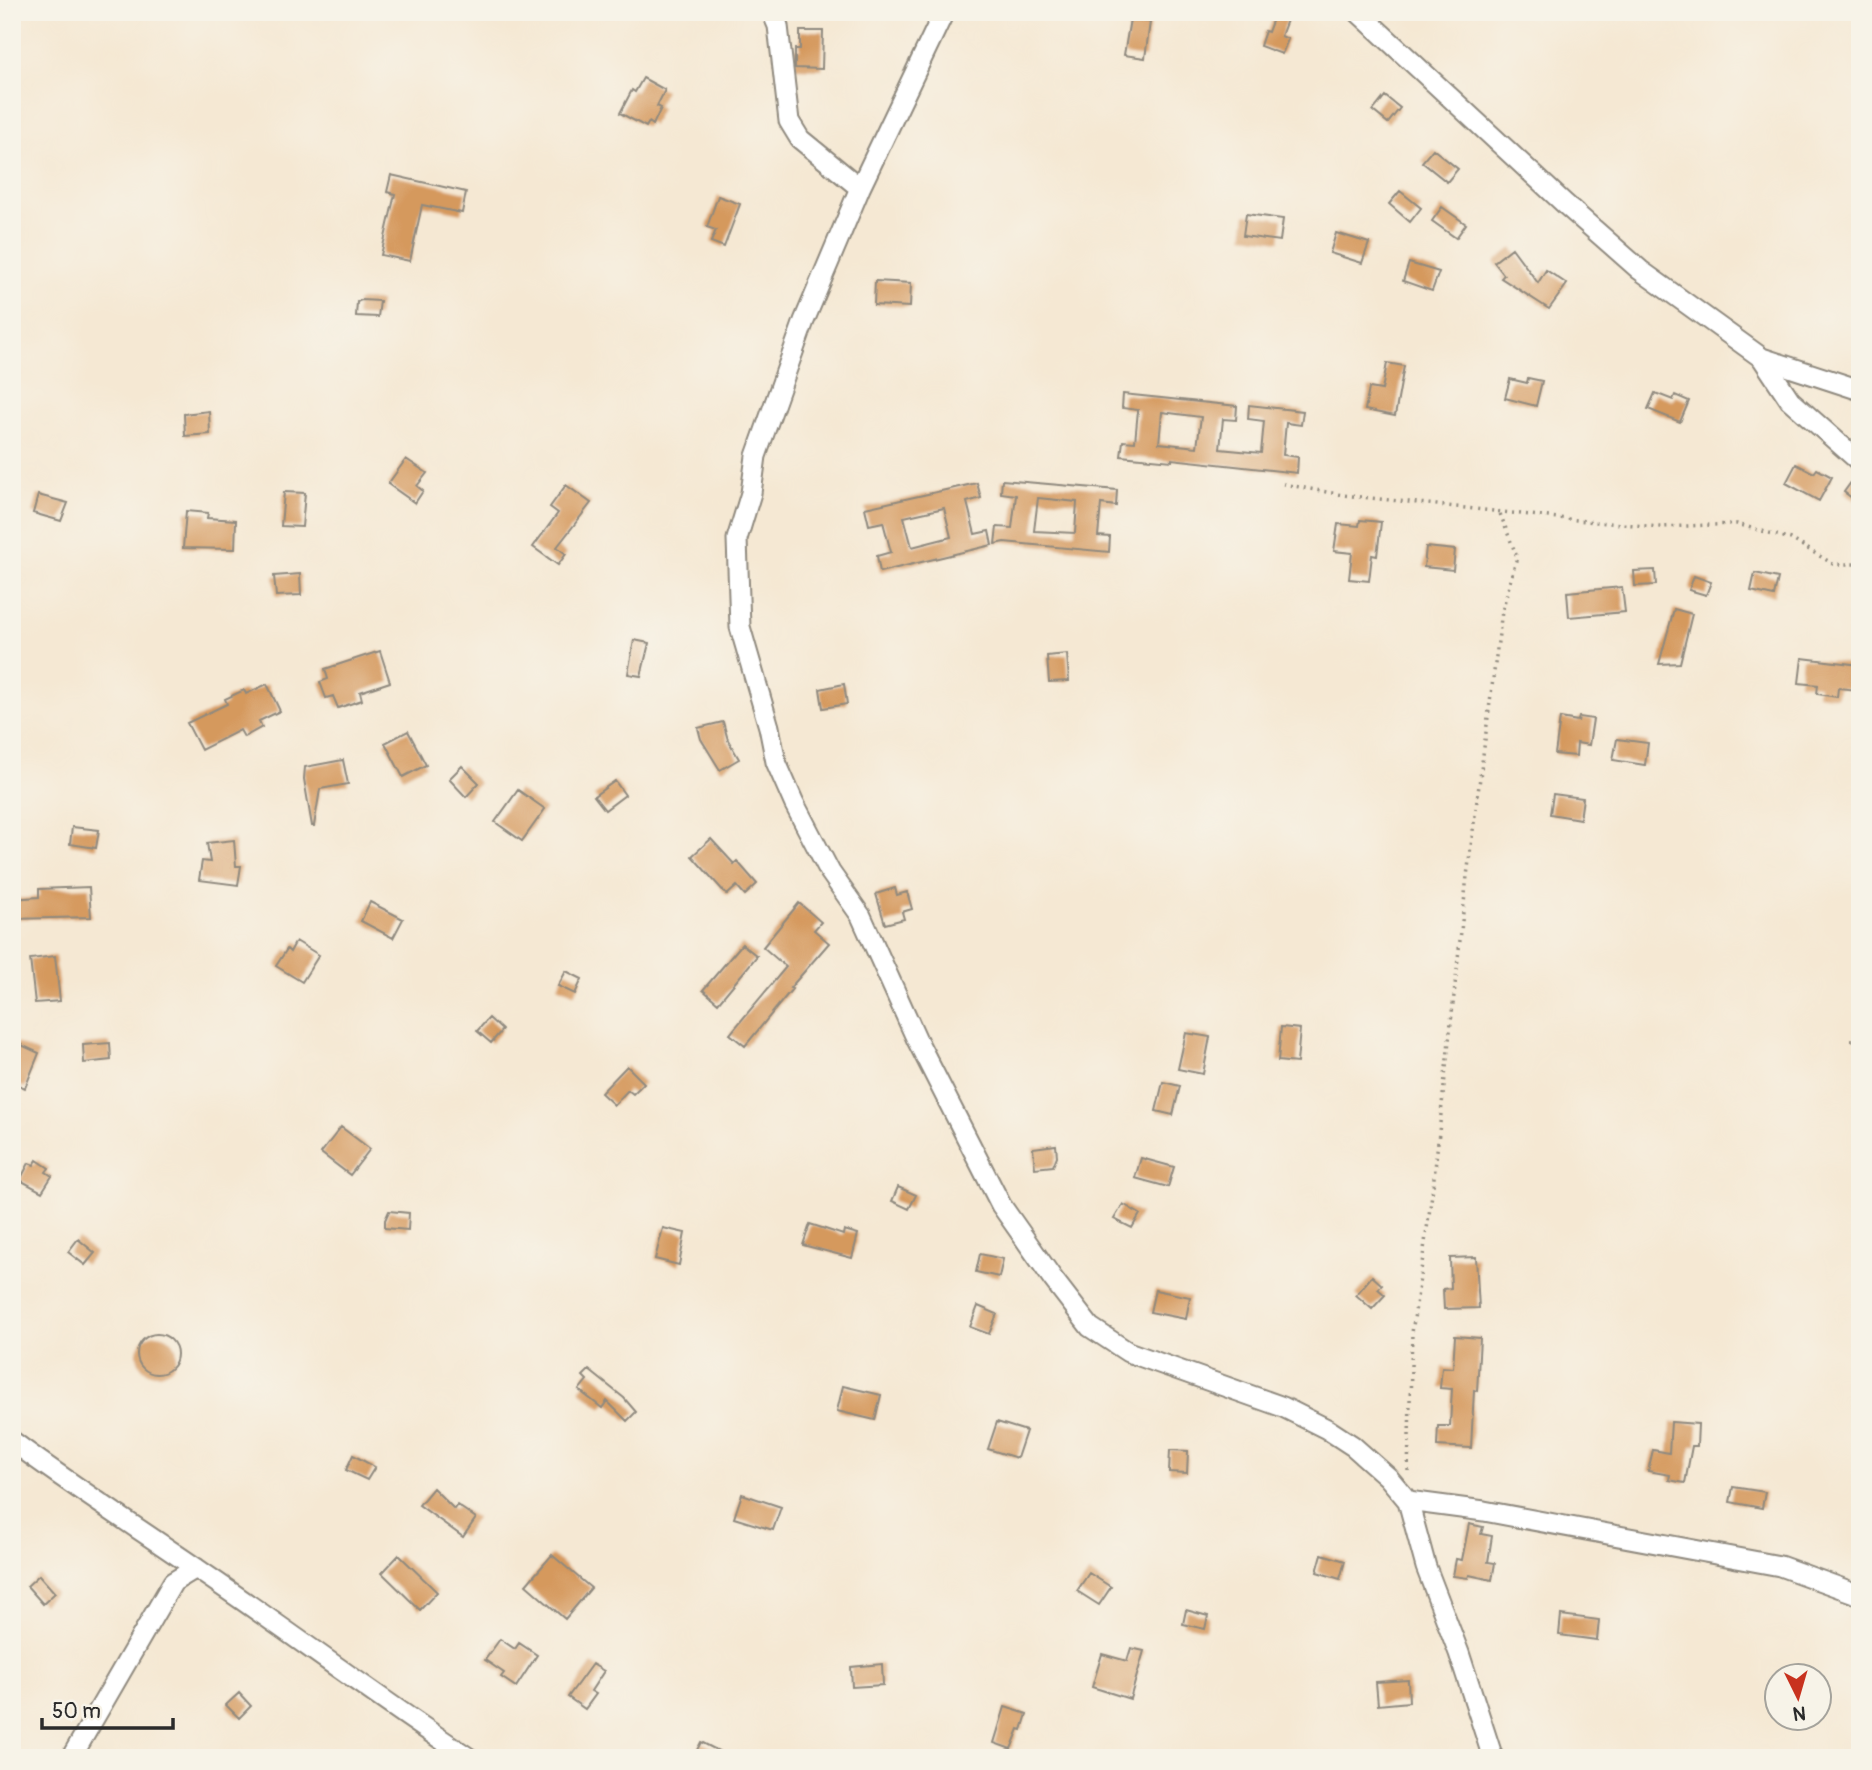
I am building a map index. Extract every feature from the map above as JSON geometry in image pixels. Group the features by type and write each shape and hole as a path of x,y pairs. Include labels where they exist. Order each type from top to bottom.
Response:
{"street":[{"path":"772,12 778,26 789,121 800,139 860,188"},
{"path":"944,12 860,188 804,321 756,456 751,493 737,539 740,627 769,727 776,762 830,872 861,916 918,1040 1001,1205 1090,1327 1128,1352 1283,1407 1327,1429 1353,1446 1388,1477 1408,1502 1426,1567 1459,1653 1493,1758"},
{"path":"1358,12 1534,176 1640,270 1762,358 1860,390"},
{"path":"1762,358 1790,400 1860,462"},
{"path":"12,1441 78,1490 196,1568 469,1758"},
{"path":"1408,1502 1484,1511 1780,1566 1860,1595"},
{"path":"71,1758 173,1582 196,1568"}],"path":[{"path":"1283,484 1343,495 1660,527 1737,524 1791,539 1833,564 1860,564"},
{"path":"1408,1502 1412,1333 1433,1187 1467,876 1502,611 1517,557 1499,511"},
{"path":"1851,1041 1860,1041"}],"building":[{"path":"1274,16 1287,20 1281,36 1288,39 1282,54 1260,46"},
{"path":"1130,19 1150,22 1145,58 1124,55"},
{"path":"800,31 823,31 822,69 795,68 795,49 800,49"},
{"path":"643,78 665,90 657,106 661,108 653,125 649,122 646,127 620,113 632,90 635,92"},
{"path":"1385,96 1400,108 1388,123 1373,111"},
{"path":"1433,149 1458,169 1447,182 1422,162"},
{"path":"391,175 466,192 462,213 422,205 410,261 381,255 395,194 387,192"},
{"path":"1400,191 1421,208 1410,222 1389,204"},
{"path":"718,196 740,204 724,247 711,242 716,230 707,227"},
{"path":"1442,207 1466,224 1456,238 1432,221"},
{"path":"1246,214 1283,219 1280,241 1243,236"},
{"path":"1336,233 1369,243 1362,263 1330,253"},
{"path":"1512,248 1538,283 1546,270 1567,284 1549,309 1501,278 1504,275 1494,262"},
{"path":"1409,263 1439,272 1432,291 1403,281"},
{"path":"875,281 911,283 910,307 874,305"},
{"path":"380,301 378,317 356,316 357,302"},
{"path":"1387,363 1404,366 1395,416 1365,410 1369,388 1382,390"},
{"path":"1528,378 1542,381 1536,406 1505,398 1510,379 1527,383"},
{"path":"1655,393 1673,400 1675,395 1689,401 1680,422 1648,409"},
{"path":"1123,394 1237,406 1236,420 1223,419 1220,449 1261,453 1264,421 1248,419 1249,405 1303,411 1301,425 1286,423 1283,455 1298,457 1297,473 1121,456 1123,441 1135,442 1138,410 1122,408","holes":["1162,412 1201,417 1197,447 1159,443"]},
{"path":"209,411 210,434 185,436 184,414"},
{"path":"406,459 427,473 417,486 423,491 415,503 388,484"},
{"path":"1796,464 1814,473 1817,469 1832,477 1819,501 1786,483"},
{"path":"1857,474 1860,474 1860,504 1844,492"},
{"path":"1002,480 1117,490 1116,506 1101,504 1098,536 1110,537 1109,552 1004,542 995,544 997,527 1012,528 1016,495 1001,493","holes":["1038,498 1077,502 1075,533 1034,531"]},
{"path":"977,483 981,498 967,502 975,534 989,531 992,545 880,572 877,556 891,552 883,522 869,525 865,508","holes":["944,508 951,537 912,547 904,517"]},
{"path":"566,485 591,503 557,547 566,554 558,565 533,547 558,513 550,507"},
{"path":"284,492 305,493 302,527 281,526"},
{"path":"38,495 68,503 61,521 33,513"},
{"path":"186,511 208,513 207,518 236,520 235,549 183,548"},
{"path":"1360,520 1381,522 1377,556 1372,555 1369,581 1349,579 1352,553 1334,551 1338,524 1359,526"},
{"path":"1426,547 1455,550 1453,570 1424,567"},
{"path":"1655,570 1656,585 1635,586 1634,571"},
{"path":"1755,573 1778,578 1774,596 1751,591"},
{"path":"300,574 301,595 276,596 274,576"},
{"path":"1694,576 1711,582 1706,595 1689,590"},
{"path":"1622,587 1625,612 1569,617 1567,592"},
{"path":"1674,609 1692,614 1680,663 1659,664"},
{"path":"634,640 649,643 641,676 628,674"},
{"path":"380,651 390,682 360,692 362,700 338,708 333,696 326,698 320,682 328,679 325,669"},
{"path":"1067,654 1069,681 1049,682 1047,656"},
{"path":"1802,658 1860,665 1858,690 1838,688 1837,697 1817,694 1818,685 1799,683"},
{"path":"267,684 280,711 259,721 262,727 244,737 240,730 201,750 187,723 227,704 225,699 244,690 246,694"},
{"path":"844,684 847,704 823,708 820,689"},
{"path":"1579,717 1593,719 1589,745 1577,743 1576,756 1555,754 1560,718 1578,721"},
{"path":"723,722 728,740 739,759 720,770 701,739 698,728"},
{"path":"408,731 426,765 403,777 385,743"},
{"path":"1617,739 1648,743 1645,765 1613,760"},
{"path":"343,760 348,784 320,789 312,826 304,779 305,767"},
{"path":"462,766 479,783 466,797 449,779"},
{"path":"615,781 625,795 605,810 594,796"},
{"path":"518,790 545,809 522,841 495,822"},
{"path":"1553,794 1583,798 1580,819 1550,814"},
{"path":"72,827 99,830 96,848 70,844"},
{"path":"711,839 734,864 737,861 757,884 745,895 737,886 727,895 692,856"},
{"path":"234,840 236,866 241,866 238,885 199,880 202,861 210,862 207,843"},
{"path":"89,887 91,917 12,919 12,899 39,897 39,889"},
{"path":"895,888 897,895 907,892 912,909 902,912 904,919 885,924 876,894"},
{"path":"370,902 403,919 393,938 361,921"},
{"path":"799,903 821,922 814,930 829,943 745,1046 730,1034 786,967 763,947"},
{"path":"296,941 319,955 302,982 276,966 287,949 290,952"},
{"path":"742,944 757,956 718,1003 703,990"},
{"path":"55,956 60,1001 35,1003 30,959"},
{"path":"566,971 582,979 575,994 558,986"},
{"path":"489,1018 502,1030 491,1043 477,1031"},
{"path":"1281,1027 1300,1029 1297,1063 1278,1061"},
{"path":"1186,1033 1210,1037 1203,1074 1178,1069"},
{"path":"17,1043 39,1053 25,1088 12,1082 12,1054"},
{"path":"110,1043 111,1060 84,1063 83,1045"},
{"path":"627,1066 644,1083 633,1094 628,1090 614,1105 601,1093"},
{"path":"1163,1082 1180,1086 1173,1115 1156,1111"},
{"path":"341,1127 370,1149 350,1175 321,1153"},
{"path":"1056,1145 1057,1156 1053,1166 1035,1168 1033,1148"},
{"path":"1141,1158 1174,1167 1168,1187 1135,1178"},
{"path":"37,1160 49,1168 46,1172 52,1176 42,1192 20,1180 29,1163 34,1165"},
{"path":"898,1187 916,1195 909,1209 892,1201"},
{"path":"1123,1204 1140,1214 1132,1228 1114,1219"},
{"path":"389,1211 409,1213 408,1230 385,1228"},
{"path":"810,1224 843,1235 844,1230 858,1234 852,1258 803,1245"},
{"path":"663,1228 685,1233 679,1265 655,1259"},
{"path":"78,1239 95,1253 85,1265 68,1252"},
{"path":"980,1254 1003,1259 999,1277 976,1272"},
{"path":"1476,1257 1479,1308 1444,1309 1443,1289 1451,1288 1450,1258"},
{"path":"1372,1276 1382,1285 1378,1289 1385,1295 1372,1309 1356,1295"},
{"path":"1155,1290 1190,1297 1186,1319 1150,1312"},
{"path":"978,1306 997,1314 989,1334 970,1327"},
{"path":"157,1334 171,1340 177,1354 171,1368 157,1374 143,1368 137,1354 143,1340"},
{"path":"1455,1336 1480,1338 1471,1448 1437,1446 1438,1426 1450,1426 1452,1389 1440,1388 1442,1367 1453,1368"},
{"path":"589,1370 624,1398 636,1412 627,1421 607,1401 602,1408 579,1390 587,1380 583,1376"},
{"path":"843,1386 881,1395 875,1420 837,1411"},
{"path":"997,1422 1026,1431 1017,1458 988,1449"},
{"path":"1671,1422 1698,1424 1697,1446 1692,1446 1685,1483 1669,1480 1670,1475 1648,1471 1653,1450 1669,1453"},
{"path":"1170,1450 1188,1451 1187,1473 1169,1472"},
{"path":"353,1455 375,1467 367,1480 346,1470"},
{"path":"1733,1487 1765,1492 1762,1508 1730,1502"},
{"path":"433,1488 454,1509 457,1505 476,1518 463,1537 419,1505"},
{"path":"742,1494 781,1507 773,1530 734,1518"},
{"path":"1469,1524 1483,1527 1481,1534 1492,1536 1488,1562 1495,1563 1492,1580 1469,1575 1468,1578 1453,1576 1456,1559 1462,1560"},
{"path":"1322,1554 1345,1561 1340,1579 1317,1572"},
{"path":"399,1555 437,1592 420,1610 382,1573"},
{"path":"552,1555 591,1588 565,1619 526,1585"},
{"path":"1089,1573 1111,1587 1099,1605 1077,1591"},
{"path":"39,1575 55,1593 43,1604 27,1586"},
{"path":"1186,1610 1208,1616 1205,1629 1183,1624"},
{"path":"1561,1615 1599,1620 1597,1640 1559,1635"},
{"path":"500,1639 515,1649 519,1643 537,1655 516,1687 501,1677 504,1673 485,1660"},
{"path":"1131,1648 1144,1651 1130,1699 1092,1687 1102,1654 1127,1661"},
{"path":"592,1664 604,1671 591,1691 596,1694 585,1709 568,1697"},
{"path":"882,1664 883,1685 852,1687 851,1667"},
{"path":"1408,1680 1409,1702 1378,1705 1376,1682"},
{"path":"239,1693 251,1706 239,1718 226,1705"},
{"path":"1005,1707 1027,1714 1022,1730 1019,1729 1011,1749 994,1743"},
{"path":"701,1742 732,1758 693,1758"}]}
